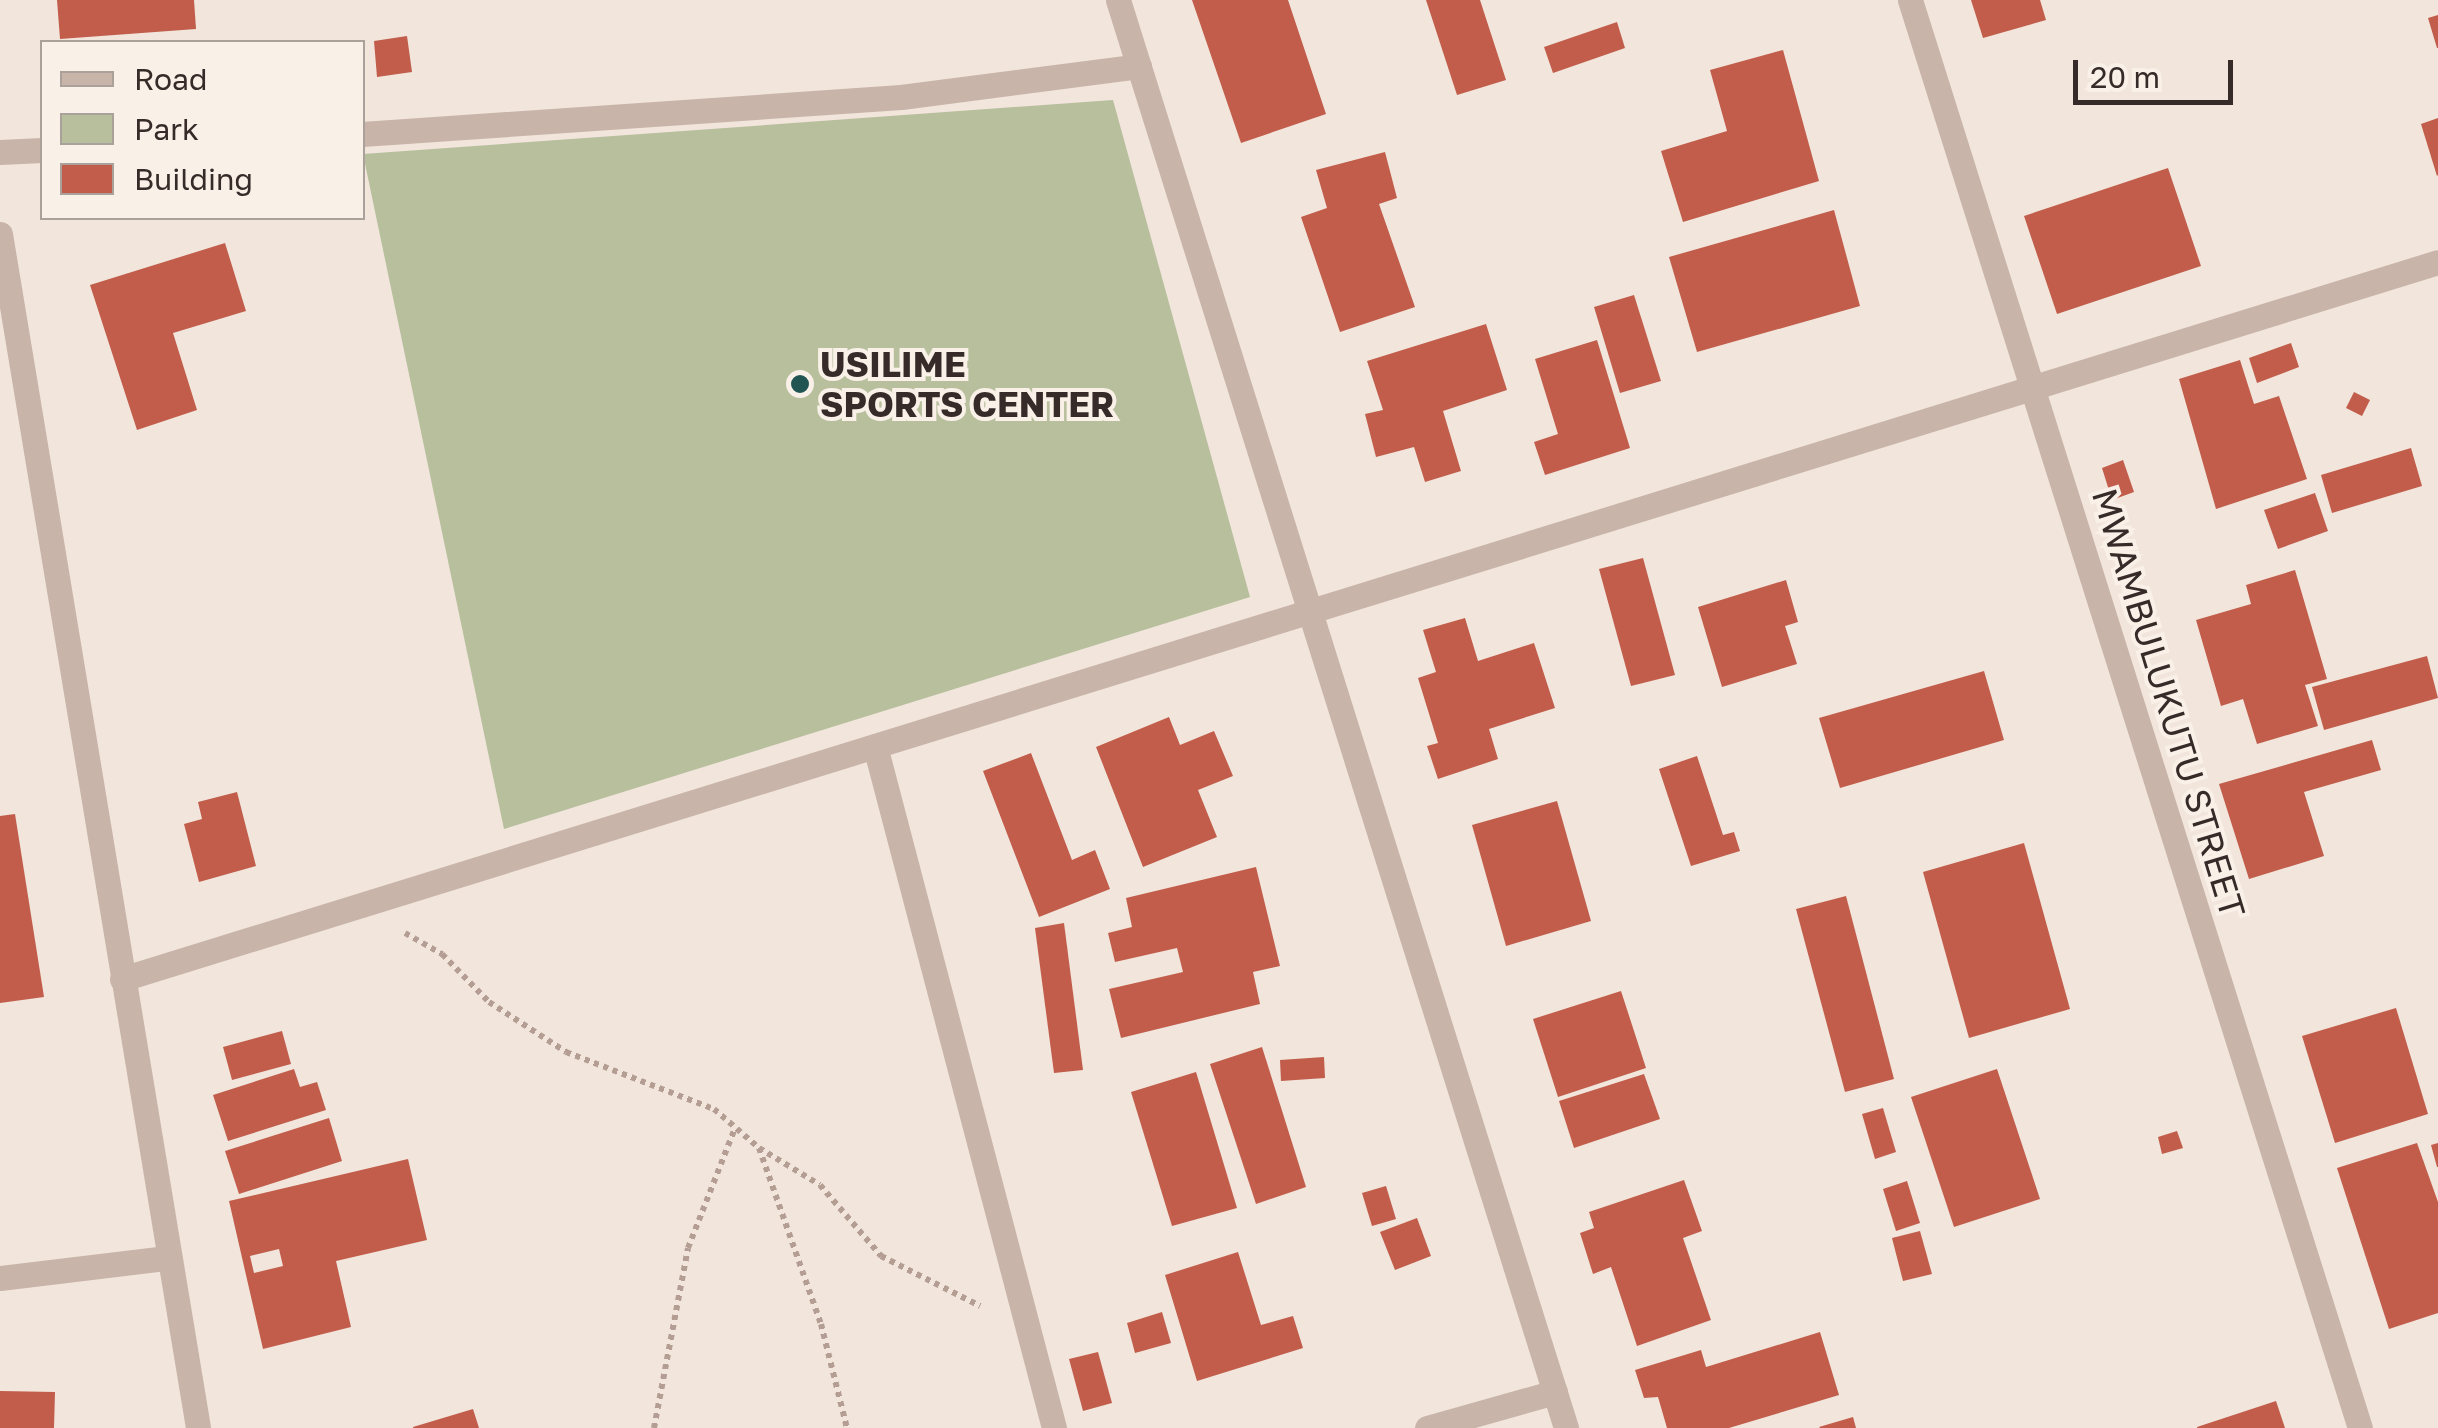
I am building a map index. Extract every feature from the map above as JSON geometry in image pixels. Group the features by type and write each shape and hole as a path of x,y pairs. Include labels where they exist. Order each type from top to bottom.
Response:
{"street":[{"path":"1118,0 1566,1428"},
{"name":"MWAMBULUKUTU STREET","path":"1910,0 2360,1428"},
{"path":"365,134 901,97 1138,66"},
{"path":"0,152 40,150"},
{"path":"0,234 165,1258 198,1428"},
{"path":"122,979 2438,262"},
{"path":"875,746 1054,1428"},
{"path":"0,1278 165,1258"},
{"path":"1427,1428 1555,1392"}],"path":[{"path":"356,907 442,954 489,1002 566,1052 682,1093 735,1128 759,1148 820,1185 881,1256 1027,1327"},
{"path":"654,1428 688,1248 735,1128"},
{"path":"759,1148 821,1324 848,1428"}],"green space":[{"name":"USILIME SPORTS CENTER","path":"1113,100 1250,597 504,829 365,154"}],"building":[{"path":"57,0 194,0 196,29 60,39"},
{"path":"1192,0 1288,0 1326,114 1241,143"},
{"path":"1426,0 1480,0 1506,80 1457,95"},
{"path":"1971,0 2040,0 2046,20 1983,38"},
{"path":"2438,15 2438,48 2437,48 2428,18"},
{"path":"1617,22 1625,48 1553,73 1544,47"},
{"path":"407,36 412,72 377,77 374,41"},
{"path":"1783,50 1819,181 1683,222 1661,151 1727,131 1710,70"},
{"path":"2438,118 2438,175 2437,176 2421,124"},
{"path":"1385,152 1397,198 1379,204 1415,307 1340,332 1301,217 1327,208 1316,170"},
{"path":"2168,168 2201,266 2057,314 2024,216"},
{"path":"1834,210 1860,306 1697,352 1669,257"},
{"path":"225,243 246,311 173,333 197,410 137,430 90,285"},
{"path":"1634,295 1661,381 1620,393 1594,307"},
{"path":"1486,324 1507,390 1443,411 1461,471 1425,482 1414,447 1376,457 1365,414 1383,410 1367,361"},
{"path":"1597,340 1630,448 1545,475 1534,442 1558,434 1535,359"},
{"path":"2291,343 2299,367 2257,383 2249,358"},
{"path":"2240,360 2254,404 2279,396 2307,479 2216,509 2179,379"},
{"path":"2354,392 2370,400 2362,416 2346,408"},
{"path":"2411,448 2422,486 2332,513 2321,475"},
{"path":"2123,460 2134,492 2112,500 2102,468"},
{"path":"2315,493 2328,531 2278,549 2264,510"},
{"path":"1643,558 1675,675 1631,686 1599,569"},
{"path":"2295,570 2327,679 2305,685 2318,726 2257,744 2243,699 2221,706 2196,620 2251,604 2246,585"},
{"path":"1786,580 1798,622 1785,626 1797,664 1722,687 1698,607"},
{"path":"1465,618 1478,661 1534,643 1555,708 1489,729 1498,759 1438,779 1427,746 1438,743 1418,678 1436,672 1423,630"},
{"path":"2427,656 2438,698 2324,730 2312,687"},
{"path":"1984,671 2004,740 1840,788 1819,718"},
{"path":"1169,717 1180,745 1214,731 1233,776 1198,790 1217,837 1143,867 1096,747"},
{"path":"2372,740 2381,770 2304,792 2324,856 2249,879 2219,784"},
{"path":"1031,753 1072,860 1095,850 1110,889 1039,917 983,771"},
{"path":"1697,756 1723,835 1734,832 1740,851 1691,866 1659,769"},
{"path":"237,792 256,866 199,882 184,824 202,819 198,802"},
{"path":"1557,801 1591,921 1506,946 1472,825"},
{"path":"15,814 44,997 0,1003 0,816"},
{"path":"2024,843 2070,1009 1969,1038 1923,872"},
{"path":"1256,867 1280,966 1253,972 1260,1004 1121,1038 1109,989 1183,972 1177,948 1115,962 1108,933 1132,927 1126,898"},
{"path":"1846,896 1894,1079 1845,1092 1796,909"},
{"path":"1064,923 1083,1070 1054,1073 1035,928"},
{"path":"1621,991 1646,1068 1558,1097 1533,1019"},
{"path":"2396,1008 2428,1114 2335,1143 2302,1036"},
{"path":"282,1031 291,1064 232,1080 223,1047"},
{"path":"1262,1047 1306,1187 1256,1204 1210,1064"},
{"path":"1324,1057 1325,1078 1281,1081 1280,1060"},
{"path":"294,1069 300,1087 317,1082 326,1110 228,1141 213,1095"},
{"path":"1997,1069 2040,1199 1954,1227 1911,1097"},
{"path":"1196,1072 1237,1208 1172,1226 1131,1092"},
{"path":"1644,1074 1660,1119 1574,1148 1559,1101"},
{"path":"1883,1108 1896,1152 1875,1159 1862,1114"},
{"path":"329,1118 342,1161 239,1194 225,1151"},
{"path":"2177,1131 2183,1148 2162,1154 2158,1137"},
{"path":"2417,1143 2438,1202 2438,1313 2389,1329 2337,1168"},
{"path":"2438,1143 2438,1167 2437,1167 2431,1145"},
{"path":"408,1159 427,1240 336,1261 351,1327 263,1349 229,1201","holes":["279,1249 283,1266 254,1273 250,1256"]},
{"path":"1684,1180 1702,1231 1683,1238 1711,1320 1637,1346 1611,1267 1593,1274 1580,1233 1594,1228 1589,1212"},
{"path":"1907,1181 1920,1223 1896,1231 1883,1189"},
{"path":"1386,1186 1396,1219 1372,1226 1362,1193"},
{"path":"1417,1218 1431,1256 1395,1270 1380,1232"},
{"path":"1920,1231 1932,1274 1903,1281 1892,1238"},
{"path":"1238,1252 1261,1325 1293,1316 1303,1348 1197,1381 1165,1275"},
{"path":"1162,1312 1171,1343 1135,1353 1127,1323"},
{"path":"1820,1332 1839,1395 1729,1428 1667,1428 1658,1397 1644,1398 1635,1370 1701,1350 1706,1367"},
{"path":"1098,1352 1112,1403 1083,1411 1069,1359"},
{"path":"0,1391 55,1392 54,1428 0,1428"},
{"path":"2276,1401 2285,1428 2197,1428 2197,1427"},
{"path":"473,1409 479,1428 413,1428 413,1427"},
{"path":"1853,1417 1856,1428 1819,1427"}],"place":[{"name":"USILIME SPORTS CENTER","path":"800,384"}]}
